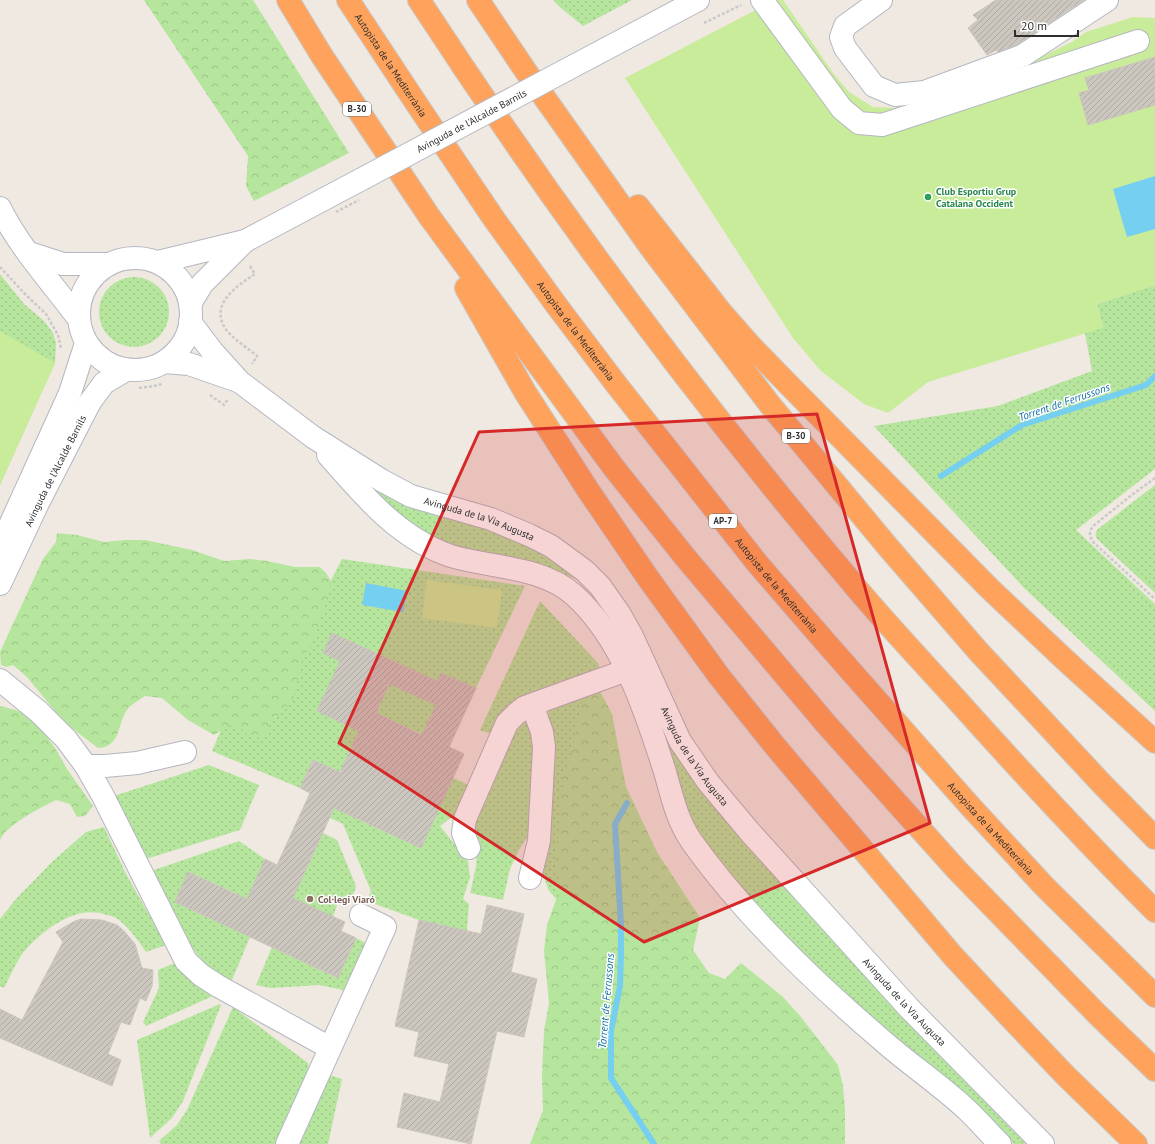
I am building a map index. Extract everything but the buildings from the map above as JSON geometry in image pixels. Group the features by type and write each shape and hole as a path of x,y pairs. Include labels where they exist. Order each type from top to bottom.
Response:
{"highway":[{"name":"B-30","path":"288,0 322,56 429,216 614,468 685,557 837,737 957,870 1097,1014 1155,1070"},
{"name":"Autopista de la Mediterrània","path":"348,0 486,206 557,306 616,384 757,563 970,806 1044,886 1155,996"},
{"path":"419,0 536,174 592,252 661,345 740,446 865,598 1000,749 1155,911"},
{"name":"B-30","path":"478,0 527,73 651,248 771,406 888,547 978,651 1102,785 1155,838"},
{"name":"B-30","path":"527,73 599,158 721,312 750,345 990,589 1155,742"},
{"path":"429,216 459,276 525,392 592,497 648,578 720,676 780,752 953,956 1060,1069 1136,1144"}],"street":[{"path":"762,0 842,109 859,123 882,125 1138,41"},
{"path":"881,0 845,26 841,37 844,48 874,86 896,95 924,92 1022,56 1107,0"},
{"name":"Avinguda de l'Alcalde Barnils","path":"158,262 245,241 693,1"},
{"path":"0,208 9,226 78,318"},
{"name":"Avinguda de l'Alcalde Barnils","path":"190,313 202,284 245,241"},
{"path":"29,253 63,264 107,264"},
{"path":"132,257 146,258 158,262 179,279 187,293 190,313 186,336 182,345 172,356 165,372 146,369 130,379 94,353 86,343 78,318 80,299 85,287 96,272 107,264 119,259 132,257"},
{"name":"Avinguda de la Via Augusta","path":"190,313 209,346 240,382 313,437 381,480 411,496 491,519 551,546 590,576 600,586 619,613 632,636 680,741 708,782 749,831 909,1008 1043,1144"},
{"name":"Avinguda de l'Alcalde Barnils","path":"0,547 70,393 86,343"},
{"name":"Avinguda de la Via Augusta","path":"165,372 189,364 240,382"},
{"name":"Avinguda de l'Alcalde Barnils","path":"0,584 38,503 90,402 104,383 130,379"},
{"name":"Avinguda de la Via Augusta","path":"313,437 362,494 386,517 409,535 430,548 451,556 519,570 540,576 560,585 573,594 596,617 610,638 627,670 665,772 674,806 690,838 715,872 734,895 812,976 884,1042 964,1107 1000,1144"},
{"path":"468,848 463,833 466,819 507,723 525,707 627,670"},
{"path":"0,680 39,712 66,739 86,766 103,796 186,961 201,975 218,986 330,1048"},
{"path":"530,878 540,841 544,747 542,732 535,713 537,703"},
{"path":"86,766 137,764 185,752"},
{"path":"287,1144 385,927 360,915"}],"path":[{"path":"240,382 257,356 228,331 221,316 221,308 225,298 231,291 255,274 249,265"},
{"path":"0,267 46,314 58,335 62,353"},
{"path":"130,379 154,386 165,372"},
{"path":"207,393 224,404"},
{"path":"1155,478 1093,526 1090,531 1090,537 1093,542 1155,599"}],"highlighted area":[{"path":"817,414 930,823 644,942 339,743 479,432"}],"green space":[{"path":"144,0 253,0 349,153 254,201 246,186 248,156"},
{"path":"553,0 632,0 583,26"},
{"name":"Club Esportiu Grup Catalana Occident","path":"775,0 783,0 833,73 849,92 873,107 897,108 1033,61 1072,42 1086,32 1133,17 1155,18 1155,285 1097,304 1103,328 928,382 888,413 864,404 821,371 793,338 625,78"},
{"path":"0,274 24,304 44,321 53,333 56,343 55,363 0,485"},
{"path":"134,277 147,280 159,287 166,299 169,312 166,325 159,337 147,344 134,347 121,344 109,337 102,325 99,312 102,299 109,287 121,280"},
{"path":"1155,285 1155,469 1076,530 1155,604 1155,711 1024,588 874,426 998,406 1092,371 1085,333 1103,327 1097,304"},
{"path":"0,331 55,363 0,485"},
{"path":"363,481 400,501 423,511 510,538 549,559 575,579 544,567 473,551 445,543 432,537 422,532 404,519"},
{"path":"1155,485 1155,593 1097,539 1096,532"},
{"path":"57,533 77,535 104,542 145,540 192,550 224,561 250,559 295,567 320,567 331,581 329,597 322,613 314,640 302,660 293,699 281,714 269,721 267,735 253,739 240,728 230,725 214,735 188,720 162,698 145,696 127,710 115,739 111,744 98,748 64,722 27,677 13,665 6,667 1,665 0,652 43,559 56,542"},
{"path":"342,559 525,586 476,688 441,673 437,681 332,633 323,653 436,705 443,744 376,713 359,731 340,772 313,760 300,788 212,751 228,714 321,600"},
{"path":"427,580 502,590 497,628 422,618"},
{"path":"540,601 597,662 601,669 496,736 480,730"},
{"path":"595,690 559,902 549,891 543,875 546,723 549,711 559,705"},
{"path":"595,690 600,691 612,714 626,787 657,852 700,918 693,950 709,973 725,979 741,963 783,997 801,1017 838,1065 843,1086 845,1109 845,1144 530,1144 543,1110 542,1075 544,1031 549,1003 544,951 547,925 557,897 556,856 564,772 571,756 581,703"},
{"path":"0,706 16,710 34,719 93,806 85,816 77,817 70,804 56,800 9,828 0,840"},
{"path":"524,721 533,732 537,743 531,831 520,848 510,869 503,900 470,893 476,867 477,851 474,818 508,732"},
{"path":"663,733 677,756 712,805 796,901 924,1040 1026,1144 1014,1144 986,1116 853,1002 775,925 707,847 693,828"},
{"path":"209,765 259,785 240,830 146,859 114,796"},
{"path":"453,778 471,786 464,808 440,826 468,861 470,877 463,899 469,904 467,931 419,920 367,901 371,891 343,824 330,818 334,808 420,848"},
{"path":"104,827 126,874 166,945 146,952 123,923 116,918 96,912 74,915 53,925 35,940 20,957 4,988 0,986 0,919 16,899 52,862 86,832"},
{"path":"323,833 337,840 356,886 353,896 338,902 333,917 293,898"},
{"path":"239,841 265,859 247,899 189,872 175,902 250,937 232,980 218,974 197,954 179,927 151,871"},
{"path":"356,938 364,942 368,949 350,987 343,990 319,985 271,988 256,985 272,947 337,978"},
{"path":"177,962 215,995 146,1026 143,1022 159,988 158,970"},
{"path":"220,1004 221,1005 183,1101 172,1118 150,1138 137,1040"},
{"path":"233,1007 308,1063 309,1073 277,1144 161,1144 159,1141 177,1125 187,1110"},
{"path":"326,1074 342,1079 328,1144 294,1144"}],"water":[{"path":"1155,176 1155,229 1127,237 1113,189"},
{"path":"366,583 407,591 403,612 362,605"}],"waterway":[{"name":"Torrent de Ferrussons","path":"941,476 1022,425 1146,385 1155,376"},
{"name":"Torrent de Ferrussons","path":"627,803 615,824 621,925 621,952 620,986 611,1031 611,1078 654,1144"}],"place":[{"name":"Club Esportiu Grup Catalana Occident","path":"928,197"},
{"name":"Col·legi Viaró","path":"310,899"}]}
